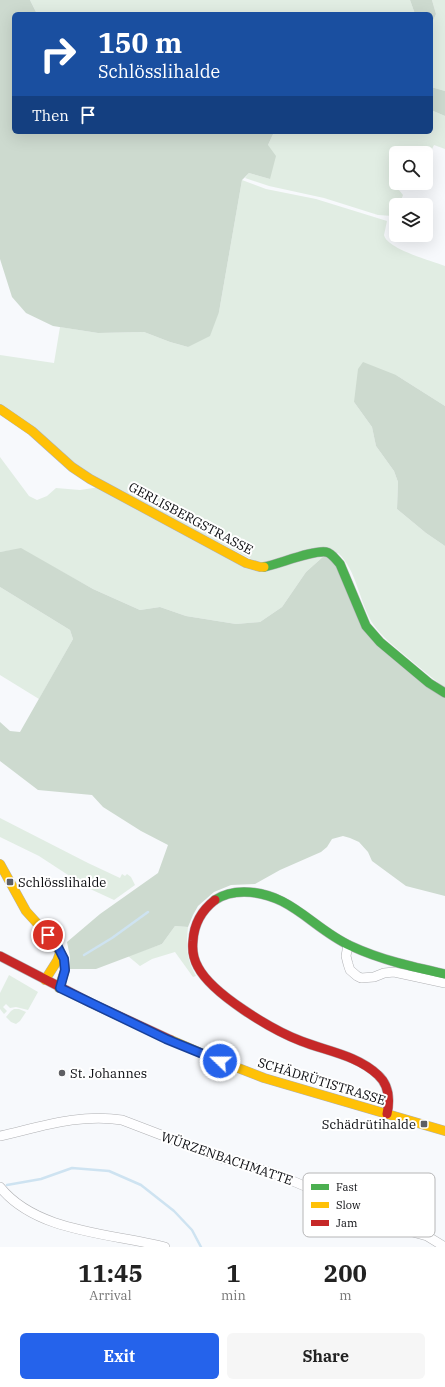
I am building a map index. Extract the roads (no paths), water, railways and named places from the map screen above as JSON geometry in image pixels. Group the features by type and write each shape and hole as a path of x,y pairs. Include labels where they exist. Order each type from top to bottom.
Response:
{"street":[{"name":"GERLISBERGSTRASSE","path":"0,409 32,431 72,467 90,479 246,563 260,567 275,565 318,552 327,552 340,564 366,626 380,642 429,684 445,693"},
{"path":"0,864 26,911 54,942 64,959 65,970 60,988"},
{"path":"387,1114 390,1104 389,1094 377,1074 356,1060 326,1050 287,1034 242,1009 208,980 199,969 194,956 192,944 194,929 200,916 208,905 219,897 230,893 251,891 265,893 296,908 322,929 348,946 379,958 445,974"},
{"path":"348,946 346,956 350,970 362,978 374,977 384,973 394,972 445,983"},
{"path":"45,980 57,961 60,953"},
{"name":"SCHÄDRÜTISTRASSE","path":"0,956 60,988 166,1039 248,1072 311,1093 445,1131"},
{"name":"WÜRZENBACHMATTE","path":"0,1136 71,1120 105,1117 122,1120 224,1159 276,1174 303,1185"},
{"path":"0,1187 15,1202 52,1221 88,1232 165,1247"},
{"name":"WÜRZENBACHMATTE","path":"429,1237 445,1247"}],"waterway":[{"path":"84,955 112,938 148,912"},
{"path":"7,1185 41,1179 72,1168 109,1171 141,1185 174,1211 192,1230 201,1247"}],"place":[{"name":"Schlösslihalde","path":"10,882"},
{"name":"St. Johannes","path":"62,1073"},
{"name":"Schädrütihalde","path":"424,1124"}]}
